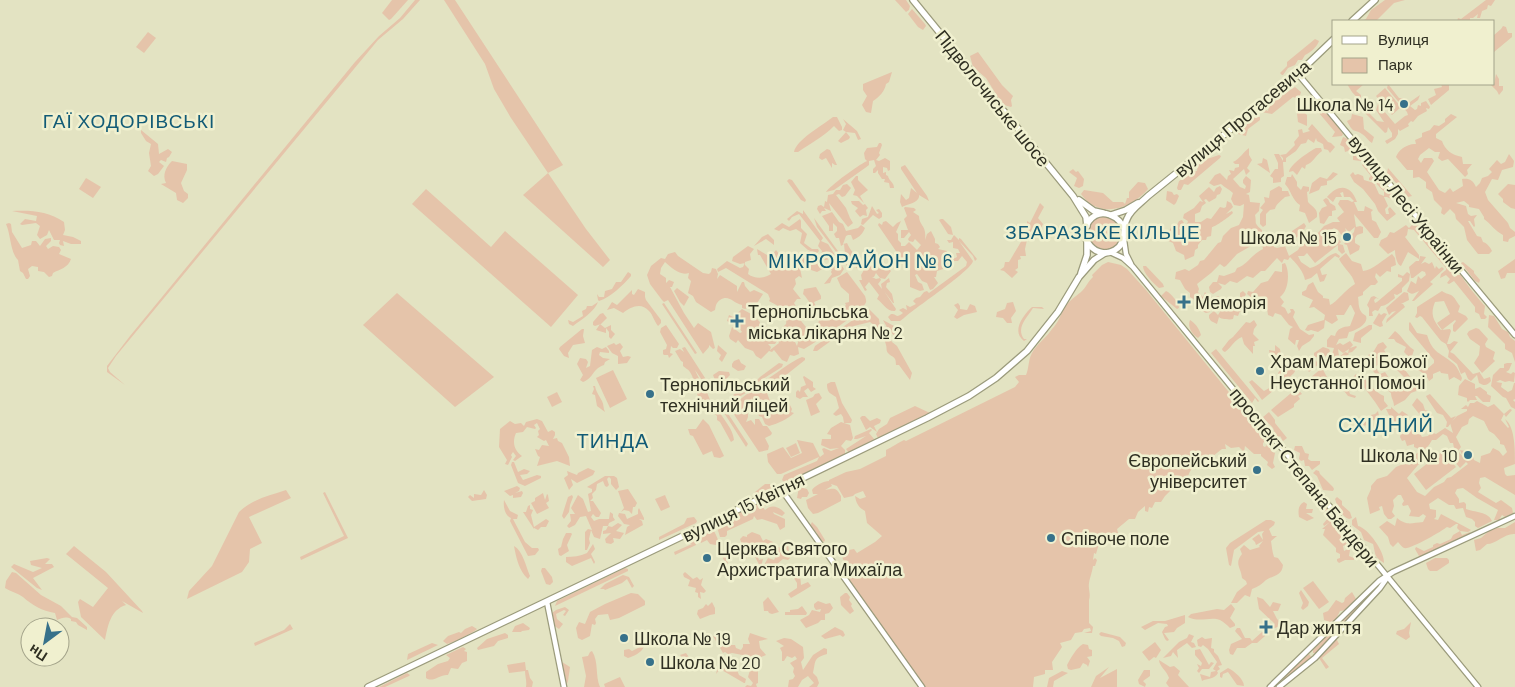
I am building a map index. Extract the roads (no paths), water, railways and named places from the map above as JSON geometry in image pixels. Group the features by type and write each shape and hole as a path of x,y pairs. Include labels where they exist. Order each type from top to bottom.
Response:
{"highway":[{"name":"Підволочиське шосе","path":"913,0 1073,196 1086,217 1087,226"},
{"path":"1353,20 1375,0"},
{"name":"вулиця Протасевича","path":"1125,231 1125,222 1128,216 1148,196 1298,74 1332,41"},
{"name":"Підволочиське шосе","path":"1073,196 1094,211 1108,214"},
{"name":"вулиця Протасевича","path":"1108,214 1126,210 1148,196"},
{"path":"1108,214 1120,221 1125,231 1124,238 1116,250 1108,253 1092,249 1085,234 1087,226 1094,217 1108,214"},
{"name":"вулиця 15 Квітня","path":"1079,277 1087,255 1087,241"},
{"name":"вулиця 15 Квітня","path":"368,687 949,408 996,378 1022,356 1058,312 1079,277 1094,260 1108,253"}],"main road":[{"name":"вулиця Лесі Українки","path":"1298,74 1515,335"},
{"name":"проспект Степана Бандери","path":"1124,238 1126,254 1133,267 1478,687"},
{"name":"проспект Степана Бандери","path":"1108,253 1122,258 1133,267"},
{"path":"781,489 922,687"},
{"path":"1270,687 1310,650 1378,581 1393,572 1515,516"},
{"path":"1279,687 1315,658 1382,585 1387,577"},
{"path":"547,602 564,687"},
{"path":"1310,650 1315,658"}],"place":[{"name":"Школа № 14","path":"1404,104"},
{"name":"Школа № 15","path":"1347,237"},
{"name":"Меморія","path":"1184,302"},
{"name":"Тернопільська міська лікарня № 2","path":"737,321"},
{"name":"Храм Матері Божої Неустанної Помочі","path":"1260,371"},
{"name":"Тернопільський технічний ліцей","path":"650,394"},
{"name":"Школа № 10","path":"1468,455"},
{"name":"Європейський університет","path":"1257,470"},
{"name":"Співоче поле","path":"1051,538"},
{"name":"Церква Святого Архистратига Михаїла","path":"707,558"},
{"name":"Дар життя","path":"1266,627"},
{"name":"Школа № 19","path":"624,638"},
{"name":"Школа № 20","path":"650,662"}],"district":[{"name":"ГАЇ ХОДОРІВСЬКІ","path":"129,120"},
{"name":"ЗБАРАЗЬКЕ КІЛЬЦЕ","path":"1103,231"},
{"name":"МІКРОРАЙОН № 6","path":"861,260"},
{"name":"СХІДНИЙ","path":"1386,424"},
{"name":"ТИНДА","path":"613,440"}]}
